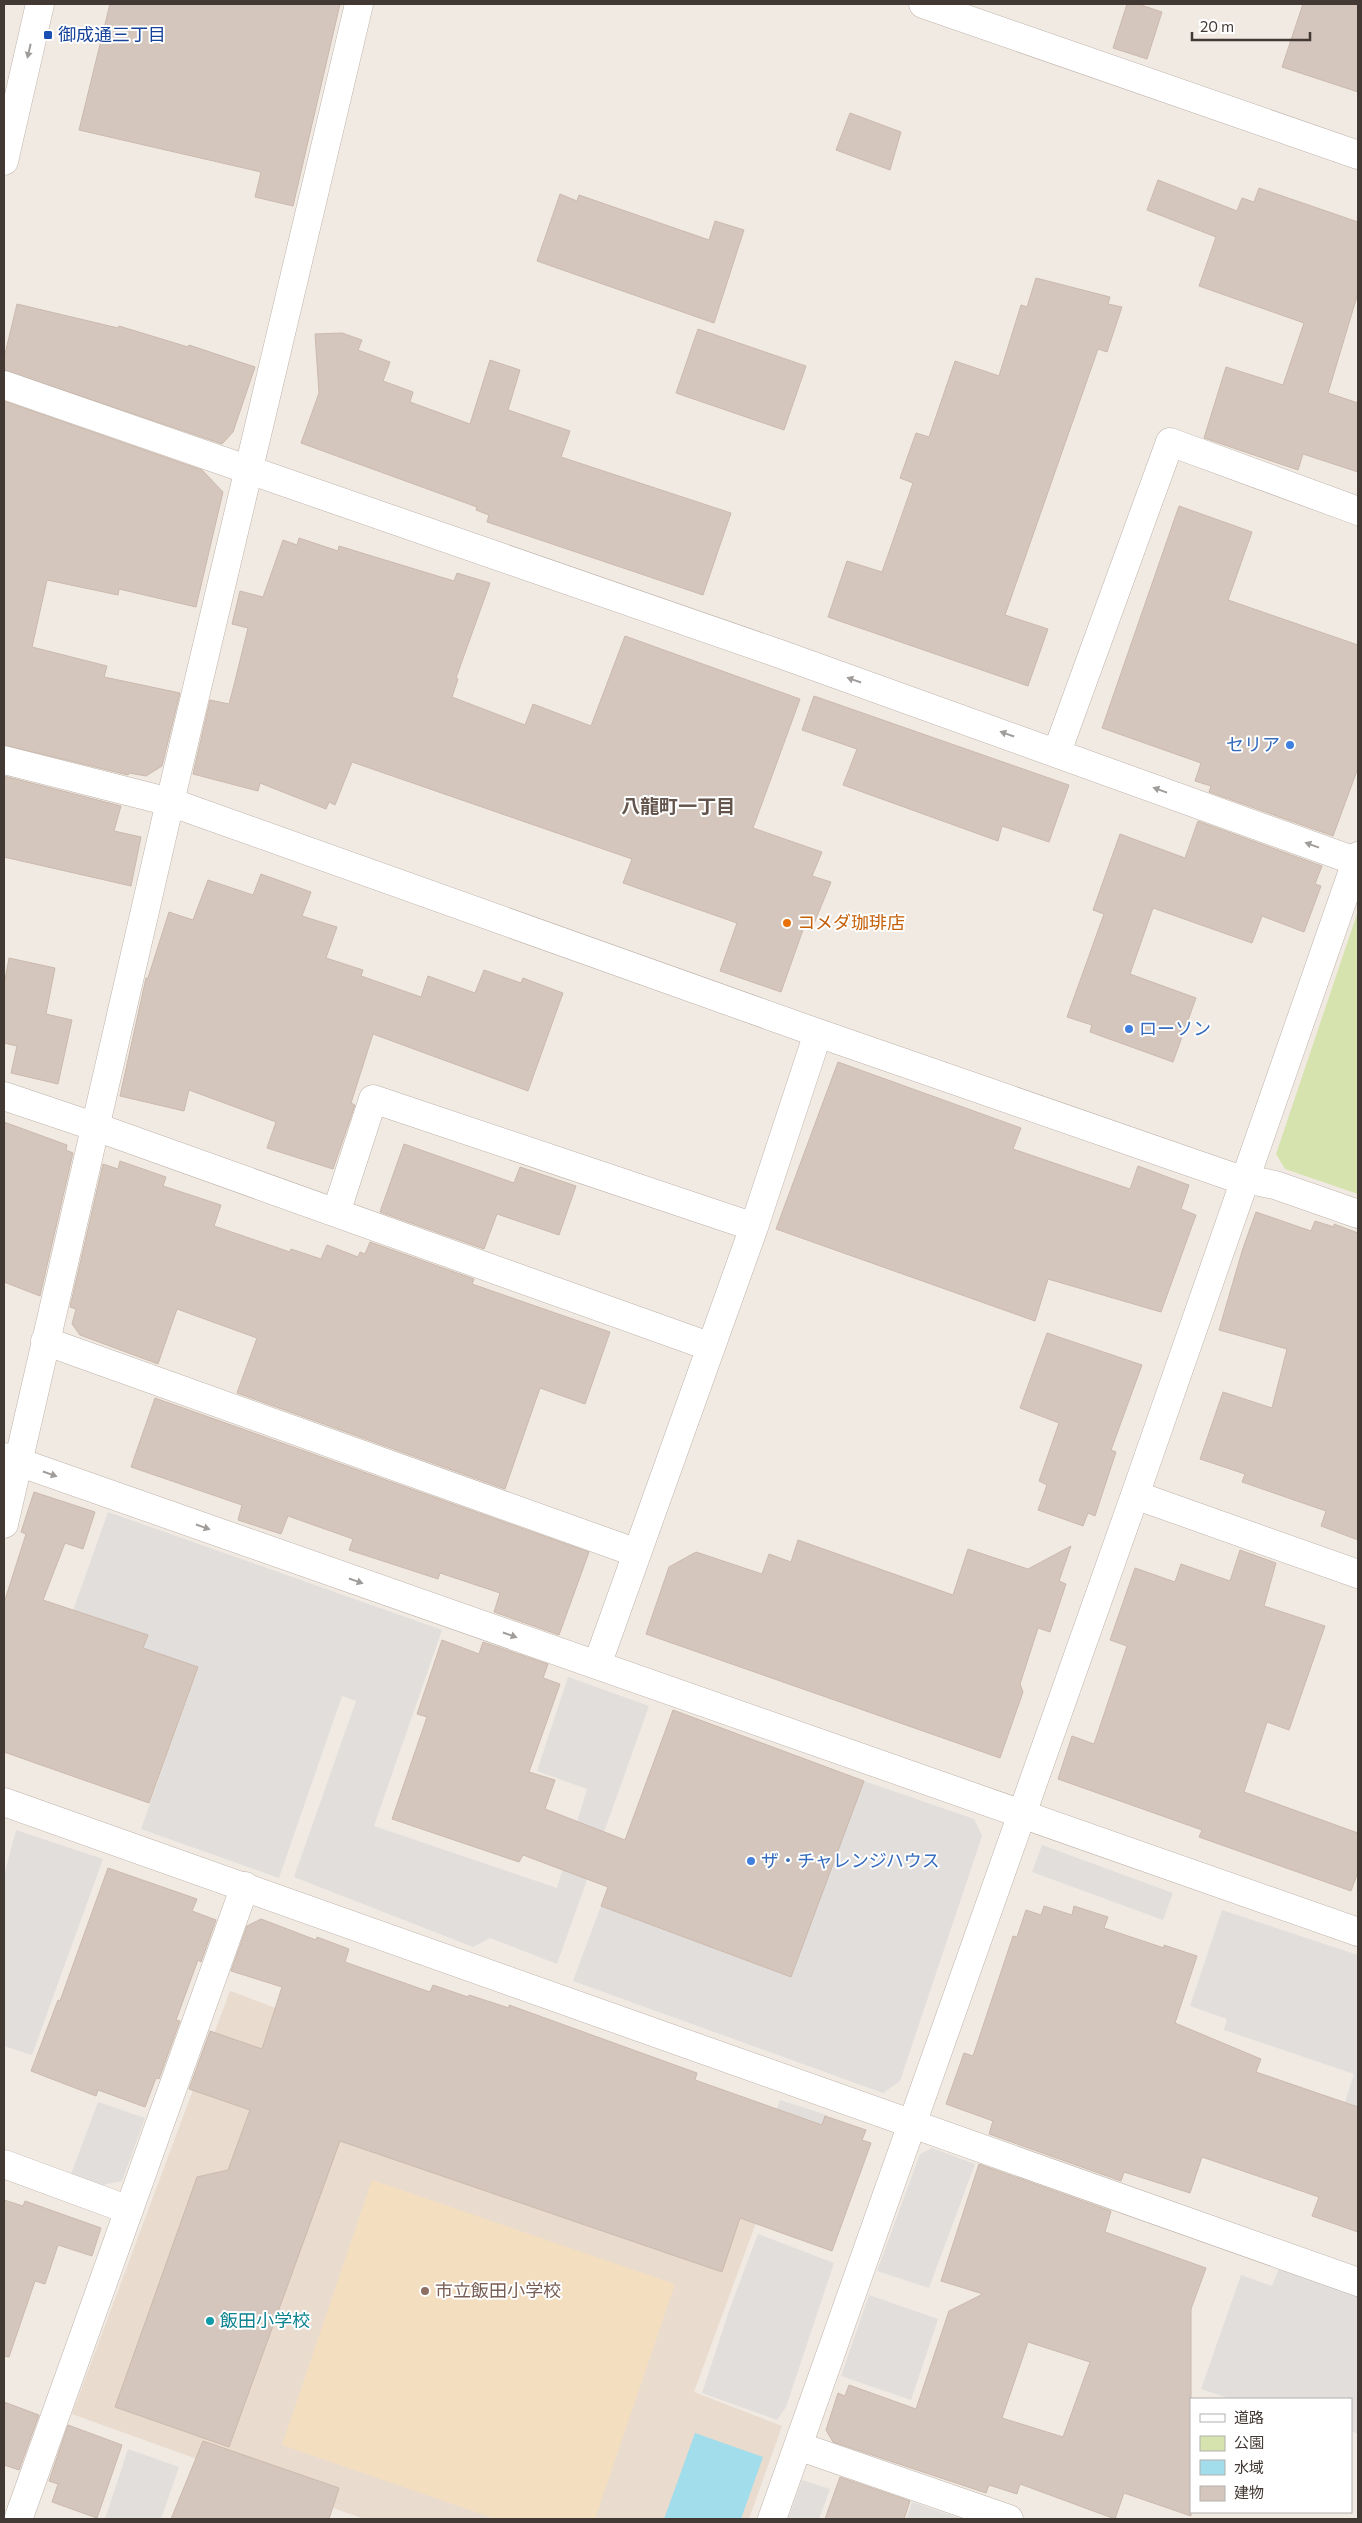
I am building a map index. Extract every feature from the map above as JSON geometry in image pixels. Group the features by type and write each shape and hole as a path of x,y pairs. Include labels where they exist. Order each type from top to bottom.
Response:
{"street":[{"path":"4,160 40,4"},
{"path":"4,1524 11,1460 45,1342 170,802 359,4"},
{"path":"923,4 1358,155"},
{"path":"4,385 249,469 1358,859 914,2123 772,2519"},
{"path":"1057,752 1170,442 1358,511"},
{"path":"4,760 170,802 818,1033 1246,1180 1275,1185 1358,1214"},
{"path":"596,1665 754,1227 818,1033"},
{"path":"4,1096 96,1127 711,1347"},
{"path":"336,1213 374,1099 754,1227"},
{"path":"45,1342 637,1553"},
{"path":"11,1460 1358,1932"},
{"path":"1135,1495 1358,1574"},
{"path":"4,1802 914,2123 1358,2282"},
{"path":"16,2516 129,2210 245,1886"},
{"path":"4,2164 129,2210"},
{"path":"798,2446 1009,2519"}],"shaded area":[{"path":"108,1512 442,1630 374,1826 557,1888 587,1789 537,1771 568,1677 649,1706 557,1964 490,1938 473,1947 294,1877 356,1701 342,1696 279,1878 141,1829 198,1668 69,1622"},
{"path":"864,1781 974,1819 982,1836 900,2081 883,2093 573,1981 601,1906 791,1976"},
{"path":"16,1830 103,1859 32,2055 4,2046 4,1876"},
{"path":"1042,1845 1173,1893 1163,1920 1032,1872"},
{"path":"1222,1910 1358,1955 1358,2138 1336,2131 1354,2074 1224,2030 1227,2019 1190,2006"},
{"name":"市立飯田小学校","path":"230,1991 768,2190 694,2392 782,2426 749,2519 364,2519 72,2414"},
{"path":"780,2100 827,2115 809,2165 763,2148"},
{"path":"98,2102 145,2118 122,2181 103,2185 71,2174"},
{"path":"932,2148 975,2164 929,2288 877,2271 920,2154"},
{"path":"758,2234 834,2263 786,2407 777,2420 702,2393 730,2308"},
{"path":"1279,2268 1358,2296 1358,2434 1352,2431 1352,2398 1228,2398 1201,2389 1241,2275 1272,2286"},
{"path":"869,2295 938,2319 911,2400 841,2376"},
{"path":"128,2449 179,2467 161,2519 105,2519"},
{"path":"802,2480 830,2489 819,2519 788,2519"},
{"path":"912,2502 962,2519 906,2519"}],"green space":[{"path":"1358,911 1358,1194 1285,1169 1276,1154"}],"sand":[{"path":"372,2180 675,2284 595,2519 496,2519 282,2445"}],"water":[{"path":"695,2433 763,2457 741,2519 664,2519"}],"building":[{"path":"110,4 340,4 293,206 255,197 261,172 79,130"},
{"path":"1127,4 1138,4 1162,12 1147,59 1113,48"},
{"path":"1303,4 1358,4 1358,92 1282,67"},
{"path":"850,113 901,132 890,170 836,150"},
{"path":"1158,180 1237,211 1242,198 1254,202 1259,188 1358,222 1358,293 1328,393 1358,403 1358,472 1303,454 1298,470 1204,438 1226,367 1283,385 1304,323 1199,286 1216,237 1147,210"},
{"path":"560,194 577,201 579,195 709,240 715,221 744,230 714,323 537,261"},
{"path":"1036,278 1110,297 1108,304 1122,307 1107,352 1098,349 1005,615 1048,629 1028,686 828,617 847,561 882,572 913,483 900,478 916,433 929,437 955,361 999,376 1021,305 1027,307"},
{"path":"17,304 118,328 119,326 188,347 189,345 255,367 233,432 222,444 4,370 4,358"},
{"path":"698,329 806,366 784,430 676,393"},
{"path":"342,333 362,340 358,350 390,362 383,381 413,392 410,402 470,424 490,360 520,370 508,410 570,431 561,457 731,513 703,595 487,522 489,515 476,510 477,507 301,443 319,393 315,334"},
{"path":"4,401 202,470 223,492 196,607 119,589 118,595 47,580 32,647 107,666 104,677 180,693 162,766 146,776 129,773 128,775 4,745"},
{"path":"1179,506 1252,532 1228,600 1358,645 1358,768 1333,836 1209,792 1211,786 1195,781 1201,763 1102,728"},
{"path":"299,538 338,551 339,546 454,581 457,573 490,583 456,678 458,679 452,697 525,725 533,704 591,726 625,636 800,699 753,828 822,852 812,876 831,882 811,931 804,927 781,992 720,971 737,923 623,883 632,859 352,762 335,805 329,802 326,809 260,783 258,791 193,774 210,700 229,704 233,689 248,628 232,624 240,591 263,597 283,540 297,545"},
{"path":"814,696 1069,785 1049,842 1002,826 998,841 843,785 857,749 802,730"},
{"path":"4,776 121,806 114,831 141,837 131,886 4,857"},
{"path":"1198,821 1322,866 1315,884 1321,886 1304,932 1262,916 1252,943 1153,908 1130,974 1196,998 1173,1062 1090,1032 1092,1025 1067,1017 1104,914 1093,910 1120,834 1185,858"},
{"path":"261,874 311,892 302,916 337,927 326,958 363,970 361,976 421,997 428,976 475,993 484,970 521,983 523,978 563,993 528,1091 373,1034 351,1103 355,1105 333,1169 267,1148 276,1122 189,1090 184,1111 120,1096 146,978 148,978 169,912 193,920 208,880 253,895"},
{"path":"9,958 55,968 46,1014 72,1020 58,1084 11,1073 17,1046 4,1043 4,985"},
{"path":"838,1062 1021,1128 1013,1149 1130,1189 1138,1166 1189,1185 1181,1209 1196,1215 1161,1312 1048,1279 1035,1321 776,1229"},
{"path":"4,1122 67,1145 66,1150 73,1153 40,1296 4,1282"},
{"path":"404,1144 514,1183 520,1167 576,1186 559,1235 497,1214 484,1249 380,1212"},
{"path":"120,1161 166,1177 163,1186 221,1205 214,1226 290,1252 291,1249 321,1259 327,1245 358,1257 360,1252 365,1254 370,1242 474,1279 472,1284 610,1332 585,1404 540,1388 505,1489 237,1393 257,1338 177,1309 158,1364 80,1335 72,1324 76,1309 70,1307 103,1164 118,1169"},
{"path":"1256,1212 1311,1231 1315,1221 1334,1227 1334,1224 1358,1233 1358,1540 1321,1526 1326,1511 1242,1482 1245,1474 1200,1459 1223,1392 1272,1408 1287,1349 1219,1330 1243,1248"},
{"path":"1047,1333 1142,1365 1111,1450 1116,1452 1095,1516 1088,1513 1083,1526 1038,1510 1047,1485 1039,1481 1059,1423 1020,1408"},
{"path":"155,1398 589,1552 559,1635 494,1612 500,1593 440,1573 438,1579 349,1550 353,1539 288,1516 281,1534 238,1520 242,1505 131,1467"},
{"path":"34,1492 95,1512 83,1549 65,1543 43,1600 148,1635 143,1648 198,1667 149,1803 4,1752 4,1603 26,1534 21,1532"},
{"path":"798,1540 953,1595 968,1549 1028,1569 1071,1546 1059,1581 1066,1584 1050,1632 1038,1628 1020,1684 1023,1692 1000,1758 646,1634 669,1567 696,1552 762,1574 769,1554 791,1562"},
{"path":"1240,1550 1276,1563 1264,1606 1325,1626 1289,1730 1267,1722 1244,1792 1358,1833 1358,1872 1351,1891 1199,1837 1202,1830 1058,1779 1072,1736 1094,1744 1127,1646 1110,1640 1135,1568 1175,1582 1181,1564 1230,1581"},
{"path":"442,1640 479,1654 483,1642 548,1664 543,1678 560,1684 529,1772 555,1780 545,1809 625,1840 673,1710 864,1781 791,1977 601,1906 608,1887 523,1855 519,1862 392,1819 427,1717 417,1714"},
{"path":"108,1868 197,1899 192,1911 216,1920 201,1962 198,1960 176,2020 180,2021 159,2079 156,2078 145,2107 98,2090 96,2096 31,2071 58,2000 60,2001"},
{"path":"1044,1906 1072,1915 1074,1906 1108,1917 1104,1928 1164,1948 1164,1945 1197,1956 1175,2023 1261,2059 1256,2072 1358,2107 1358,2232 1312,2216 1319,2197 1202,2157 1190,2193 1124,2172 1121,2181 989,2134 993,2121 946,2104 964,2053 973,2056 1013,1936 1017,1937 1026,1910 1041,1915"},
{"path":"261,1919 316,1940 317,1937 349,1949 345,1962 430,1992 433,1985 509,2008 509,2005 697,2073 695,2080 822,2125 825,2116 866,2130 862,2140 871,2143 832,2251 740,2218 722,2272 340,2141 229,2447 115,2407 197,2177 228,2170 250,2110 189,2089 210,2031 262,2049 282,1987 231,1971 247,1926"},
{"path":"979,2164 1111,2211 1105,2232 1206,2268 1191,2309 1191,2516 1124,2493 1115,2519 1020,2484 1017,2494 989,2485 986,2493 833,2442 826,2430 838,2393 845,2396 849,2385 916,2409 949,2311 983,2294 941,2281","holes":["1028,2342 1090,2362 1063,2437 1002,2418"]},
{"path":"4,2200 23,2206 25,2201 101,2228 92,2256 58,2245 45,2284 35,2281 9,2357 4,2356"},
{"path":"4,2402 39,2415 19,2470 4,2465"},
{"path":"68,2425 122,2445 97,2518 52,2502 58,2484 49,2481"},
{"path":"203,2441 339,2488 329,2519 171,2519"},
{"path":"840,2477 910,2501 904,2519 825,2519"}],"place":[{"name":"御成通三丁目","path":"48,35"},
{"name":"セリア","path":"1290,745"},
{"name":"コメダ珈琲店","path":"787,923"},
{"name":"ローソン","path":"1129,1029"},
{"name":"ザ・チャレンジハウス","path":"751,1861"},
{"name":"市立飯田小学校","path":"425,2291"},
{"name":"飯田小学校","path":"210,2321"}],"district":[{"name":"八龍町一丁目","path":"678,806"}]}
